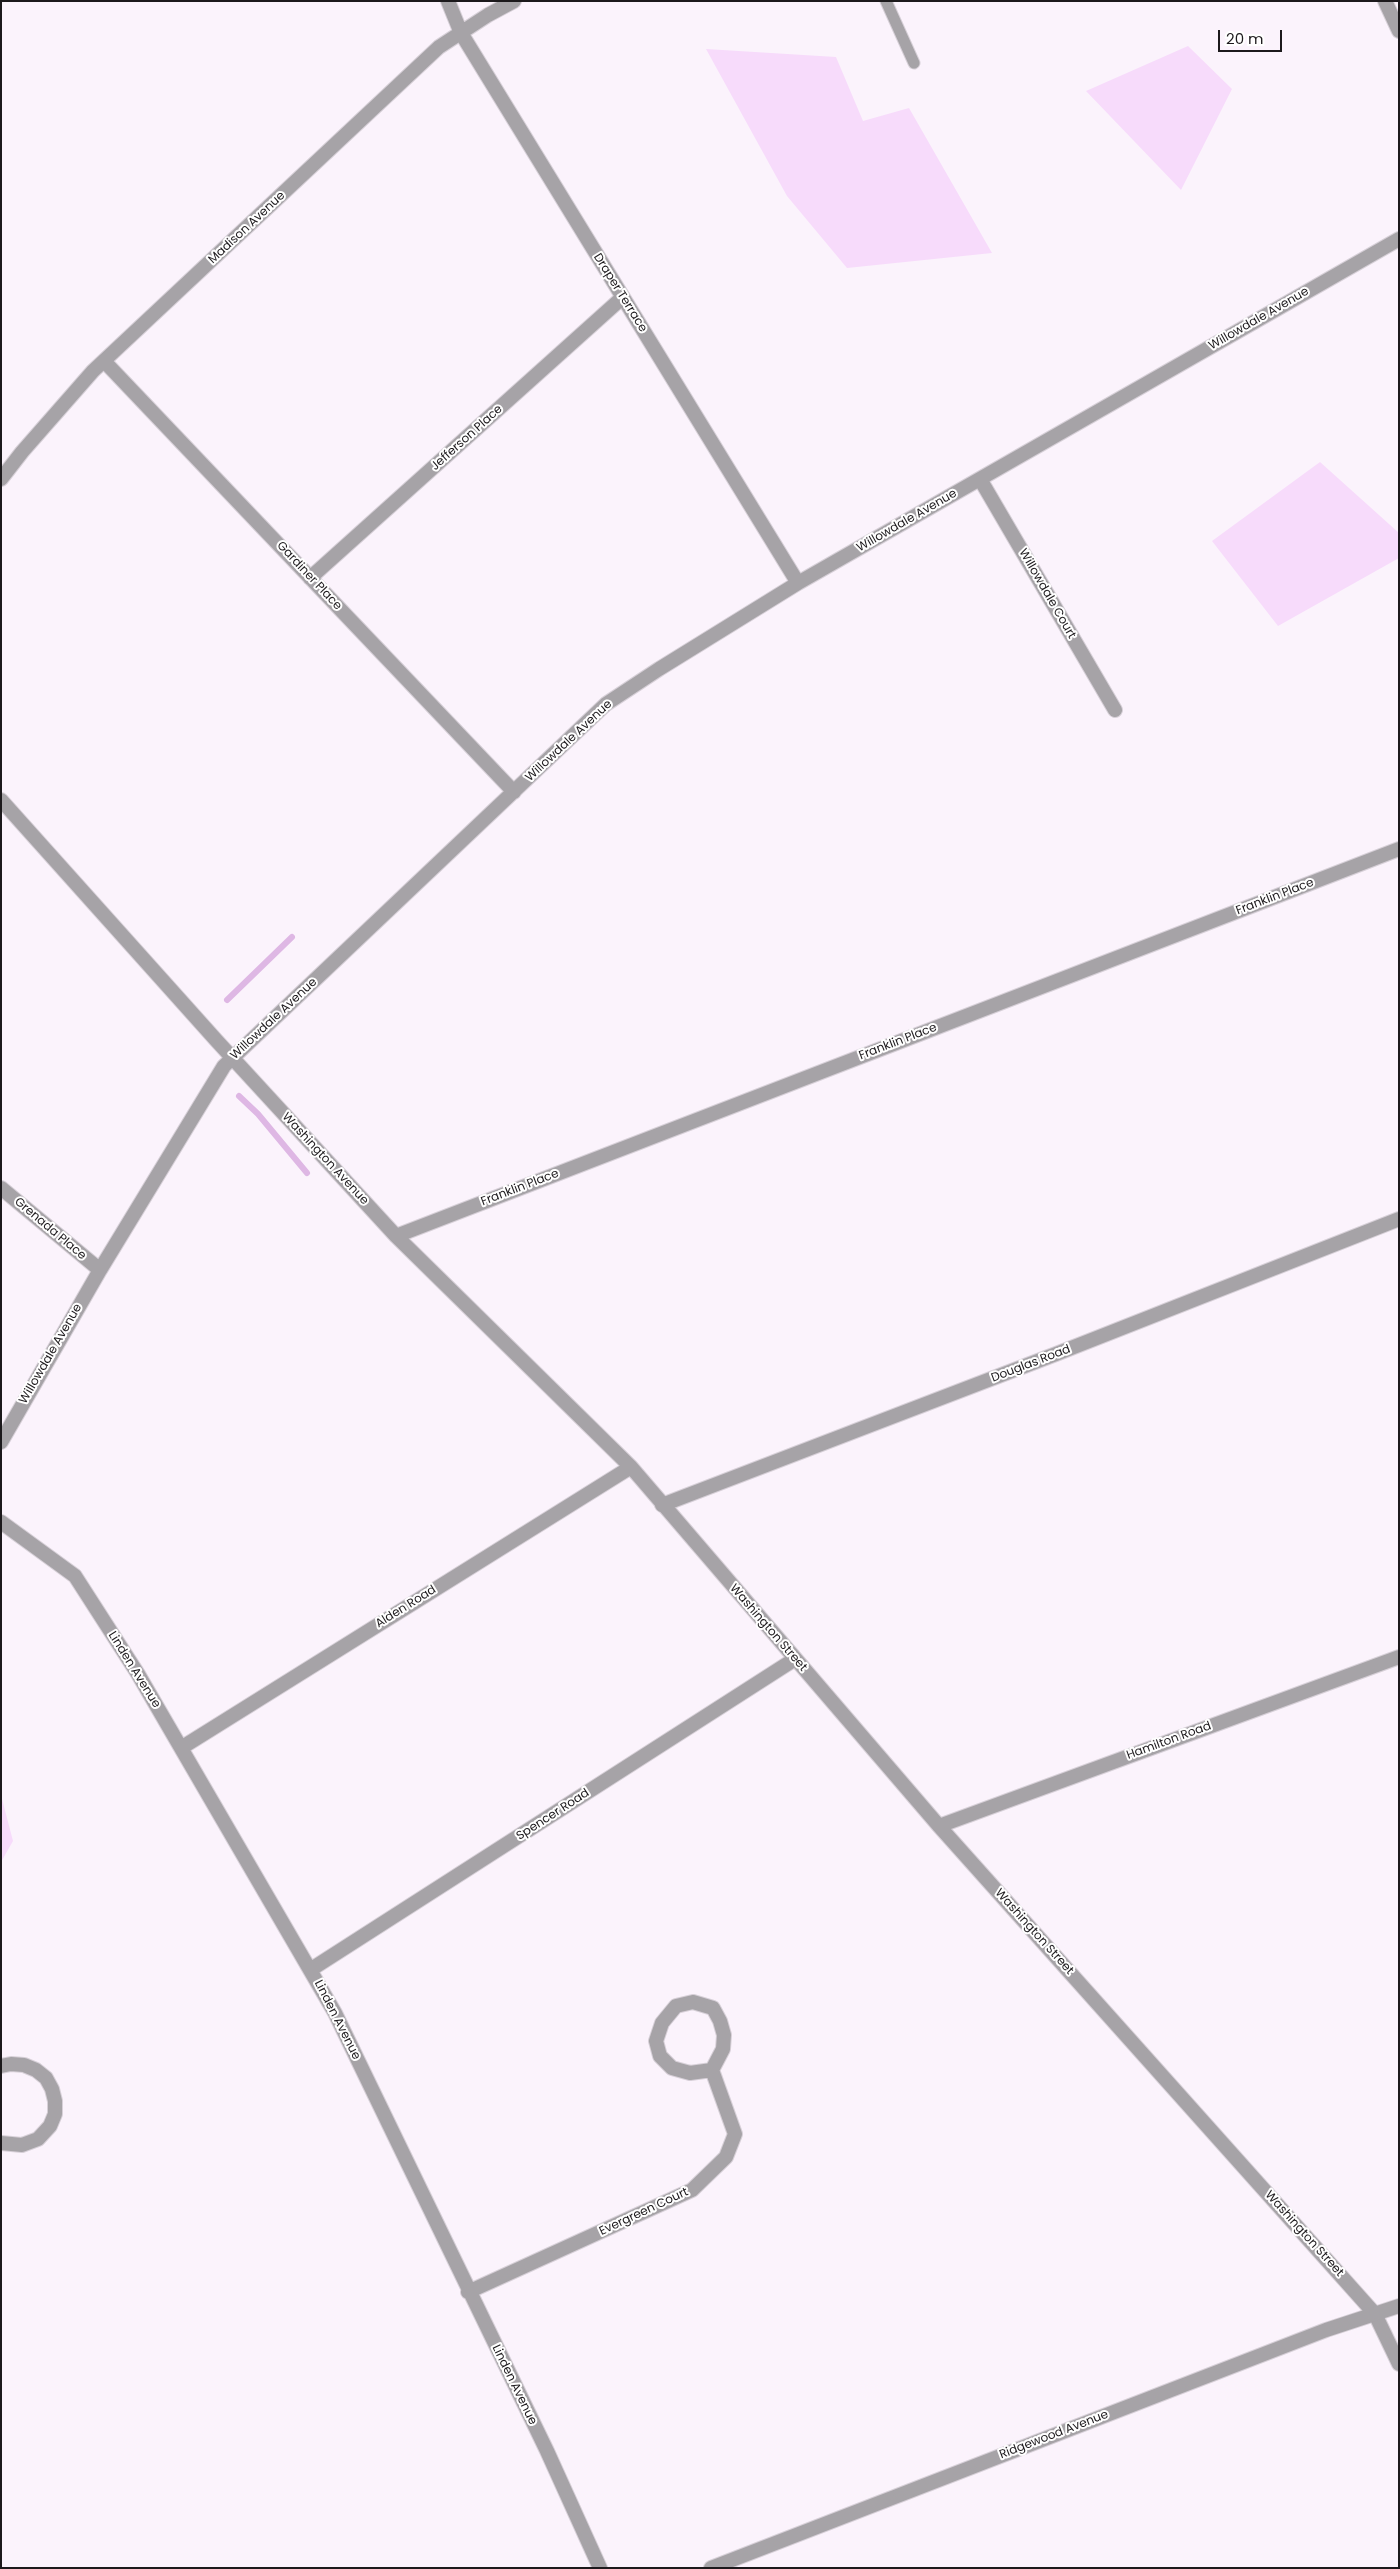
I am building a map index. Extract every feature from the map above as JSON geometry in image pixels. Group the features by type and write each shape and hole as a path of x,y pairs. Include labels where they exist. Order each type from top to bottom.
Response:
{"street":[{"name":"Draper Terrace","path":"448,1 461,33 798,583"},
{"name":"Madison Avenue","path":"1,479 22,452 104,361 440,47 514,1"},
{"path":"1385,1 1399,31"},
{"name":"Willowdale Avenue","path":"1,1442 100,1270 224,1066 606,704 798,583 1399,238"},
{"name":"Jefferson Place","path":"310,578 623,297"},
{"name":"Gardiner Place","path":"104,361 514,792"},
{"name":"Willowdale Court","path":"980,479 1115,710"},
{"name":"Washington Avenue","path":"1,800 232,1058 396,1236 631,1467 662,1505"},
{"name":"Franklin Place","path":"396,1236 1399,849"},
{"name":"Grenada Place","path":"1,1188 100,1270"},
{"name":"Douglas Road","path":"662,1505 1056,1354 1399,1219"},
{"name":"Alden Road","path":"181,1748 631,1467"},
{"name":"Washington Street","path":"662,1505 939,1826 1375,2314 1399,2364"},
{"name":"Linden Avenue","path":"1,1522 75,1576 138,1674 335,2013 468,2292 547,2451 600,2568"},
{"name":"Hamilton Road","path":"939,1826 1399,1657"},
{"name":"Spencer Road","path":"310,1970 795,1659"},
{"path":"693,2002 713,2008 720,2021 724,2035 723,2049 712,2070 690,2073 672,2068 660,2056 656,2042 662,2023 676,2006 693,2002"},
{"path":"1,2066 17,2064 36,2070 46,2078 56,2101 50,2126 38,2139 22,2145 1,2143"},
{"name":"Evergreen Court","path":"468,2292 692,2190 699,2184 726,2157 735,2134 712,2070"},
{"name":"Ridgewood Avenue","path":"711,2568 1326,2330 1399,2306"}],"lane":[{"path":"886,1 914,63"}],"shaded area":[{"path":"1188,46 1232,89 1181,190 1086,91"},
{"path":"706,49 836,57 863,121 909,108 992,253 847,268 787,196"},
{"path":"1320,462 1399,533 1399,558 1278,626 1212,541"},
{"path":"1,1795 13,1841 1,1862"}],"waterway":[{"path":"227,1000 292,937"},
{"path":"239,1096 258,1114 307,1173"}]}
